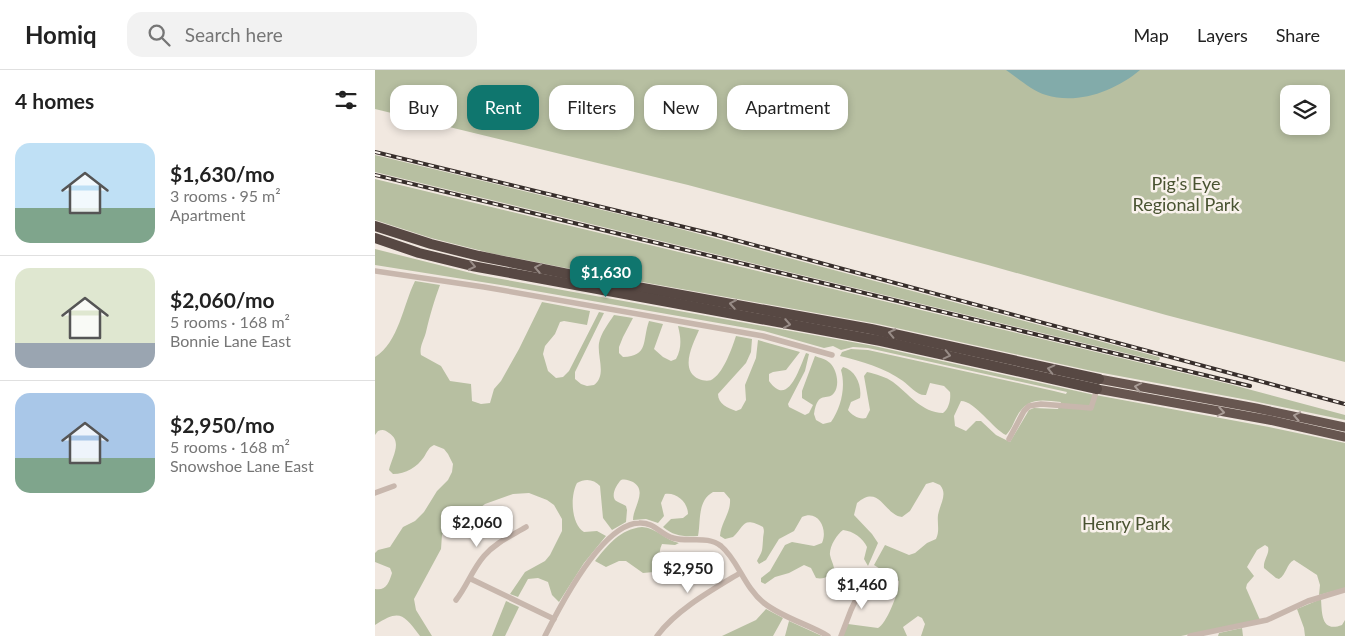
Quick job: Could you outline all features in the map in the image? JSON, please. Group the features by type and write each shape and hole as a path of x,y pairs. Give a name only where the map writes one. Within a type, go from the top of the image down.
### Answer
{"highway":[{"path":"375,226 473,255 593,279 880,330 1098,384 1256,408 1345,427"},
{"path":"375,238 449,261"},
{"path":"375,246 562,284 873,340 1098,384 1345,437"}],"street":[{"path":"375,271 475,286 763,336 832,355"},
{"path":"1009,439 1029,406 1035,404 1091,408 1098,384"},
{"path":"375,493 394,486"},
{"path":"545,636 553,619 586,566 609,539 626,526 636,523 648,524 659,528 672,538 708,540 717,544 729,556 752,592 767,606 828,636"},
{"path":"456,600 471,579 480,561 491,548 526,527"},
{"path":"657,636 665,626 704,595 740,573"},
{"path":"841,636 867,576"},
{"path":"471,579 553,619"},
{"path":"1190,636 1260,622 1279,616 1308,600 1345,590"}],"green space":[{"name":"Pig's Eye Regional Park","path":"375,70 1345,70 1345,362 688,185 457,129 457,85 390,85 390,113 375,109"},
{"path":"375,155 673,227 1159,357 1160,359 1158,361 375,172"},
{"path":"375,179 1229,384 1345,415 1345,420 1092,371 878,324 490,253 431,238 375,220"},
{"name":"Henry Park","path":"375,249 479,275 874,346 1090,394 1345,443 1345,588 1319,595 1320,585 1317,575 1294,560 1289,564 1282,577 1276,578 1264,568 1268,550 1268,547 1265,545 1257,550 1247,567 1254,576 1246,588 1260,620 1181,636 921,636 925,624 922,618 918,616 903,627 907,636 843,636 848,624 878,628 885,621 895,599 899,581 874,565 885,545 909,555 936,539 938,515 943,496 940,485 933,482 926,484 910,511 902,517 896,515 877,498 871,496 857,503 854,515 878,543 868,566 864,559 867,547 865,544 854,533 843,530 832,545 830,555 834,568 827,576 816,578 811,568 804,565 789,573 775,577 765,584 761,582 761,578 770,571 785,545 792,542 814,546 822,543 824,538 823,527 817,518 808,515 802,517 794,531 779,539 766,560 759,564 757,561 762,549 763,527 747,522 733,537 725,539 720,536 730,504 730,499 724,492 713,492 704,501 698,536 683,536 663,527 671,519 683,518 688,514 686,506 681,499 677,496 665,494 661,503 664,516 658,523 646,519 633,520 640,495 639,490 633,482 621,480 615,489 614,498 626,506 626,522 612,530 603,518 600,486 595,482 586,480 577,483 573,495 576,523 584,532 597,531 606,536 584,563 559,602 552,595 548,582 538,578 528,579 518,597 510,594 525,572 545,561 550,555 562,531 562,519 554,505 529,493 513,494 485,504 467,518 453,521 445,529 442,535 441,549 414,599 416,610 432,636 420,636 401,616 390,617 375,625 375,589 382,589 387,586 392,573 390,568 375,562 375,553 378,550 390,547 403,527 415,521 424,512 437,491 448,480 453,464 444,449 434,445 429,448 415,467 402,473 393,474 389,470 395,450 395,441 384,430 378,431 375,435 375,357 390,342 395,333 415,281 440,285 421,346 421,355 441,366 450,381 471,384 472,401 481,404 490,403 494,389 501,381 519,349 542,302 590,311 587,325 560,322 555,334 545,346 543,354 548,371 556,378 563,377 569,371 599,312 604,313 575,372 575,379 587,386 594,385 600,376 599,343 603,332 614,315 633,318 619,347 619,353 623,357 637,354 641,350 649,321 663,324 654,349 671,361 676,359 680,347 678,326 699,330 691,349 689,363 693,375 705,381 709,381 718,375 736,336 752,339 751,352 746,363 718,394 722,403 736,411 741,409 746,400 745,385 756,358 758,340 800,352 786,370 769,374 769,381 776,388 782,390 792,383 806,353 809,354 805,371 788,404 789,407 805,415 809,413 813,405 802,398 802,391 815,356 830,363 837,378 836,390 828,397 818,401 814,414 816,420 823,424 831,422 840,404 843,390 841,370 843,367 855,375 859,384 860,398 851,402 848,410 858,418 866,418 870,410 864,376 867,372 890,380 928,410 943,413 950,401 950,392 944,386 930,383 926,395 923,395 889,372 840,356 842,352 851,349 868,350 1066,394 1067,392 868,348 853,347 841,350 833,346 824,348 764,331 375,265","holes":["961,401 972,405 1006,435 1025,406 1035,401 1061,402 1058,409 1034,408 1029,410 1010,442 996,435 981,421 976,421 966,431 955,426 954,416"]},
{"path":"642,527 679,543 675,545 662,544 658,566 654,572 643,573 626,561 619,561 606,567 595,561 621,534 634,528"},
{"path":"1321,599 1326,624 1335,627 1342,625 1345,620 1345,636 1305,636 1297,609"},
{"path":"506,601 519,607 505,636 492,636"},
{"path":"766,609 783,618 773,636 722,636 756,620"},
{"path":"789,621 822,636 785,636"},
{"path":"1242,628 1243,636 1218,636 1219,633"}],"water":[{"path":"1006,70 1140,70 1108,90 1083,97 1058,98 1041,93"}],"railway":[{"path":"375,152 713,234 1345,404"},
{"path":"375,175 1250,386"}]}
